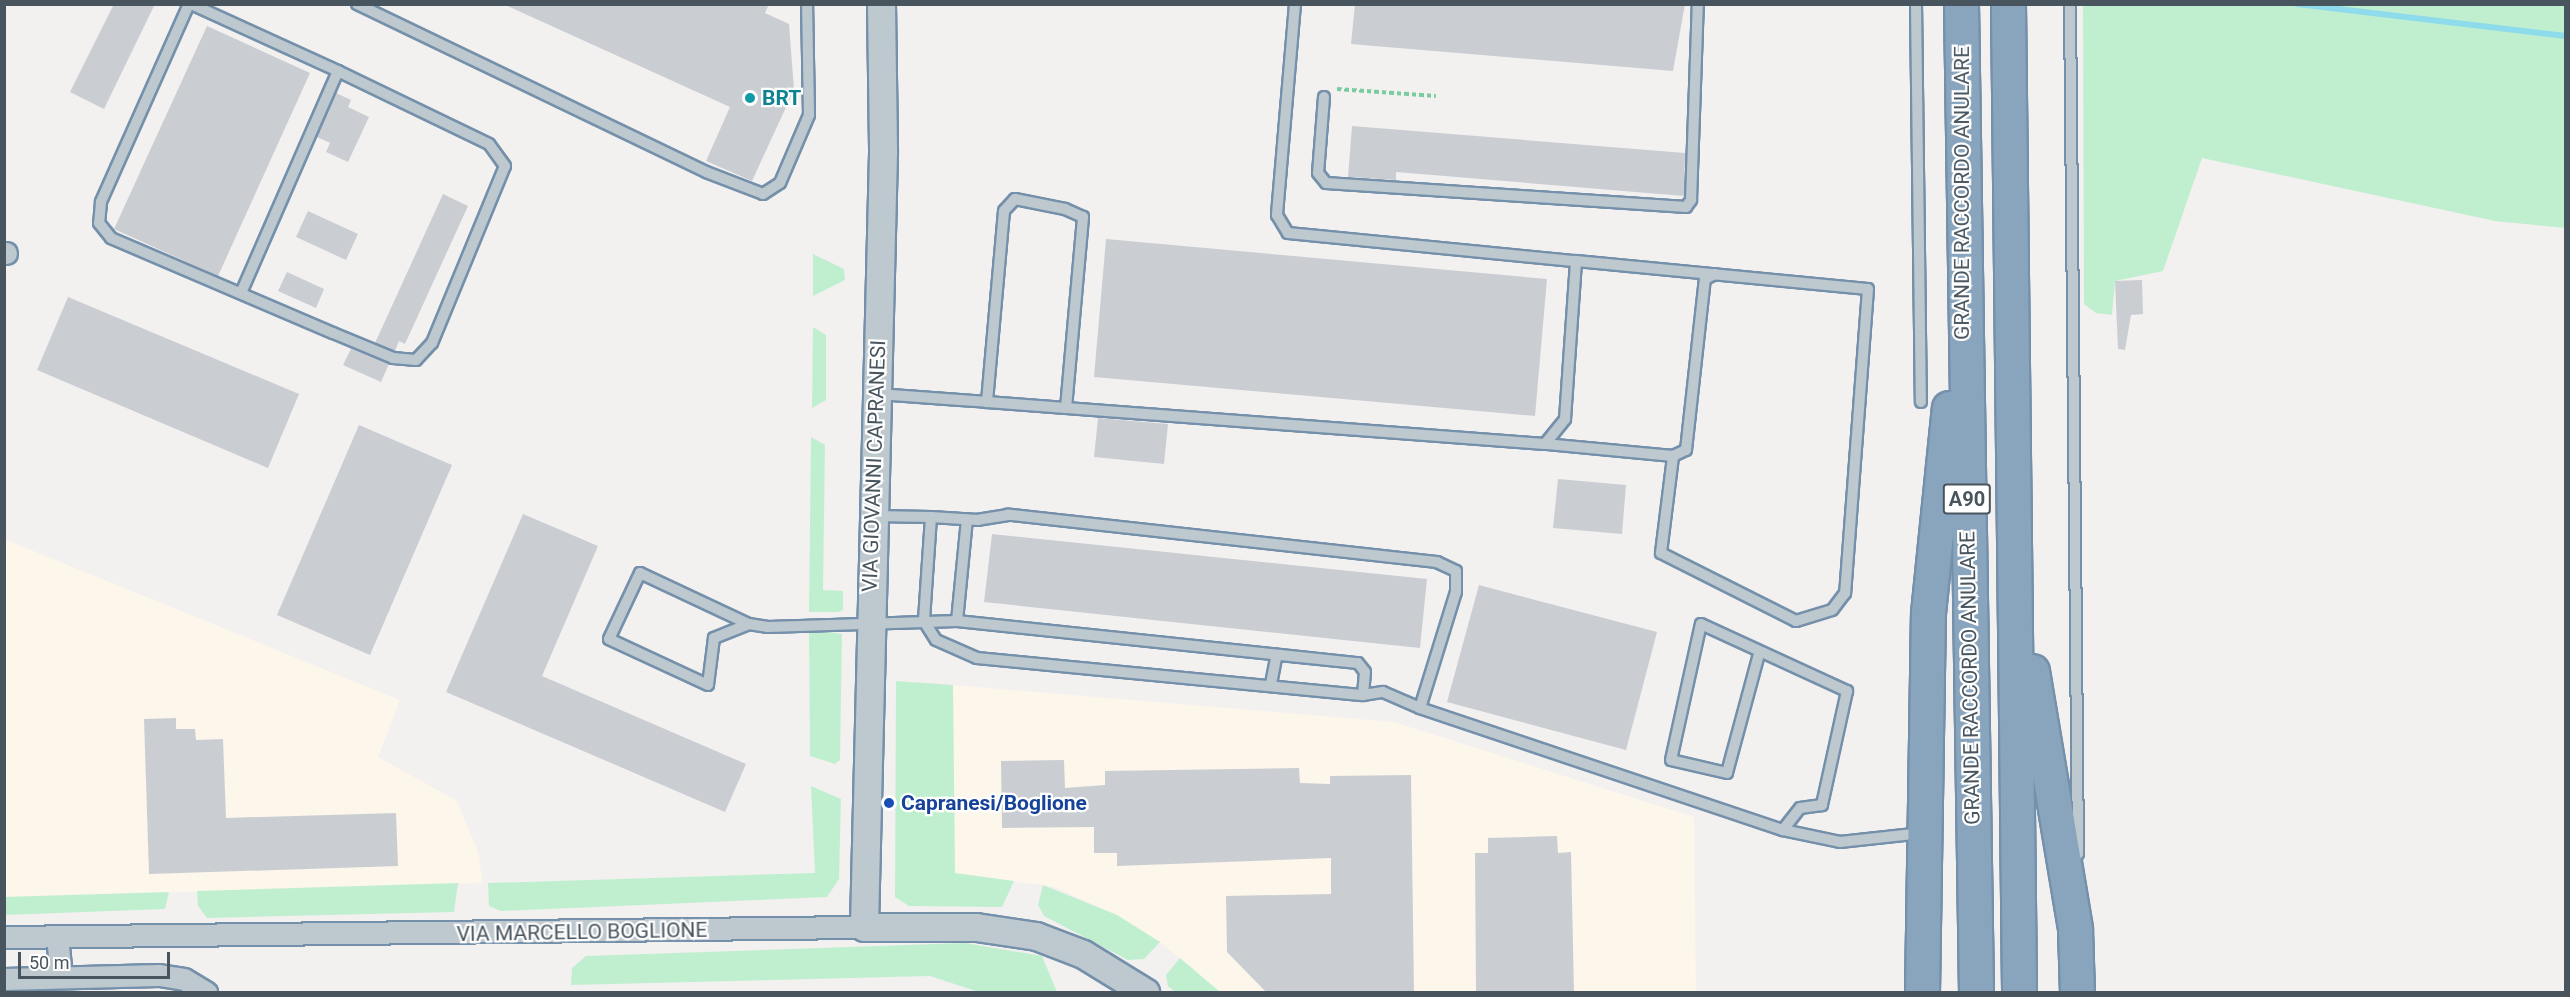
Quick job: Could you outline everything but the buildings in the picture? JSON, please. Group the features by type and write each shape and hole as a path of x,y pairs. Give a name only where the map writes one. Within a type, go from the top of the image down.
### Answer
{"highway":[{"name":"GRANDE RACCORDO ANULARE","path":"1961,4 1963,313 1976,993"},
{"name":"A90","path":"2008,4 2019,993"},
{"path":"1922,993 1930,567 1963,313"},
{"path":"2014,553 2075,929 2077,993"}],"street":[{"name":"VIA GIOVANNI CAPRANESI","path":"864,927 881,4"},
{"name":"VIA MARCELLO BOGLIONE","path":"4,937 968,927 1028,934 1083,954 1145,993"},
{"path":"57,936 61,976"},
{"path":"4,979 159,975 184,979 206,993"}],"lane":[{"path":"190,4 338,71 489,144 503,158 502,185 432,344 416,360 393,358 111,238 98,217 190,4"},
{"path":"357,4 706,172 763,194 780,183 809,115 807,4"},
{"path":"1295,4 1276,215 1288,233 1868,289 1845,593 1832,610 1796,621 1661,553 1673,456"},
{"path":"1324,97 1318,173 1326,183 1686,207 1691,200 1698,4"},
{"path":"1916,4 1920,402"},
{"path":"2070,4 2078,854"},
{"path":"241,293 338,71"},
{"path":"987,402 1004,211 1015,199 1083,217 1065,408"},
{"path":"1545,444 1565,419 1576,261"},
{"path":"875,394 1545,444 1673,456 1686,450 1705,279 1715,274"},
{"path":"871,516 968,519 1008,515 1437,562 1456,571 1456,592 1420,708"},
{"path":"931,517 924,621 936,640 977,658 1271,684 1363,695 1383,692 1420,708 1783,830 1840,842 1924,832"},
{"path":"957,621 968,519"},
{"path":"748,624 640,573 609,639 708,685 714,638 748,624 957,621 1276,658 1358,663 1365,672 1363,695"},
{"path":"1759,654 1727,773 1671,760 1701,624 1759,654 1847,691 1822,805 1800,808 1783,830"},
{"path":"1271,684 1276,658"}],"path":[{"path":"1334,89 1436,96"}],"shaded area":[{"path":"4,539 400,700 378,757 457,801 478,851 483,883 5,897"},
{"path":"953,685 1394,722 1694,817 1696,992 1220,992 1160,942 1117,915 1054,887 955,873"}],"green space":[{"path":"2083,5 2565,5 2565,228 2495,221 2202,158 2163,271 2115,281 2112,315 2096,313 2084,304"},
{"path":"813,254 844,269 845,280 813,296"},
{"path":"813,327 826,335 826,400 812,408"},
{"path":"811,437 825,445 823,590 843,591 843,610 838,612 809,612"},
{"path":"809,629 842,634 840,760 835,764 810,756"},
{"path":"896,681 953,685 955,873 1014,881 1002,907 909,906 895,897"},
{"path":"811,786 841,799 839,879 827,897 501,911 489,906 488,883 815,873"},
{"path":"458,883 454,912 207,918 198,906 197,891"},
{"path":"1043,885 1117,915 1160,942 1144,959 1128,960 1044,916 1038,905"},
{"path":"169,892 165,909 5,915 5,897"},
{"path":"965,943 1042,956 1057,992 979,992 930,976 571,985 572,968 586,956"},
{"path":"1180,958 1220,992 1175,992 1168,986 1166,975"}],"waterway":[{"path":"2297,4 2566,36"}],"place":[{"name":"BRT","path":"750,98"},
{"name":"Capranesi/Boglione","path":"889,803"}]}
